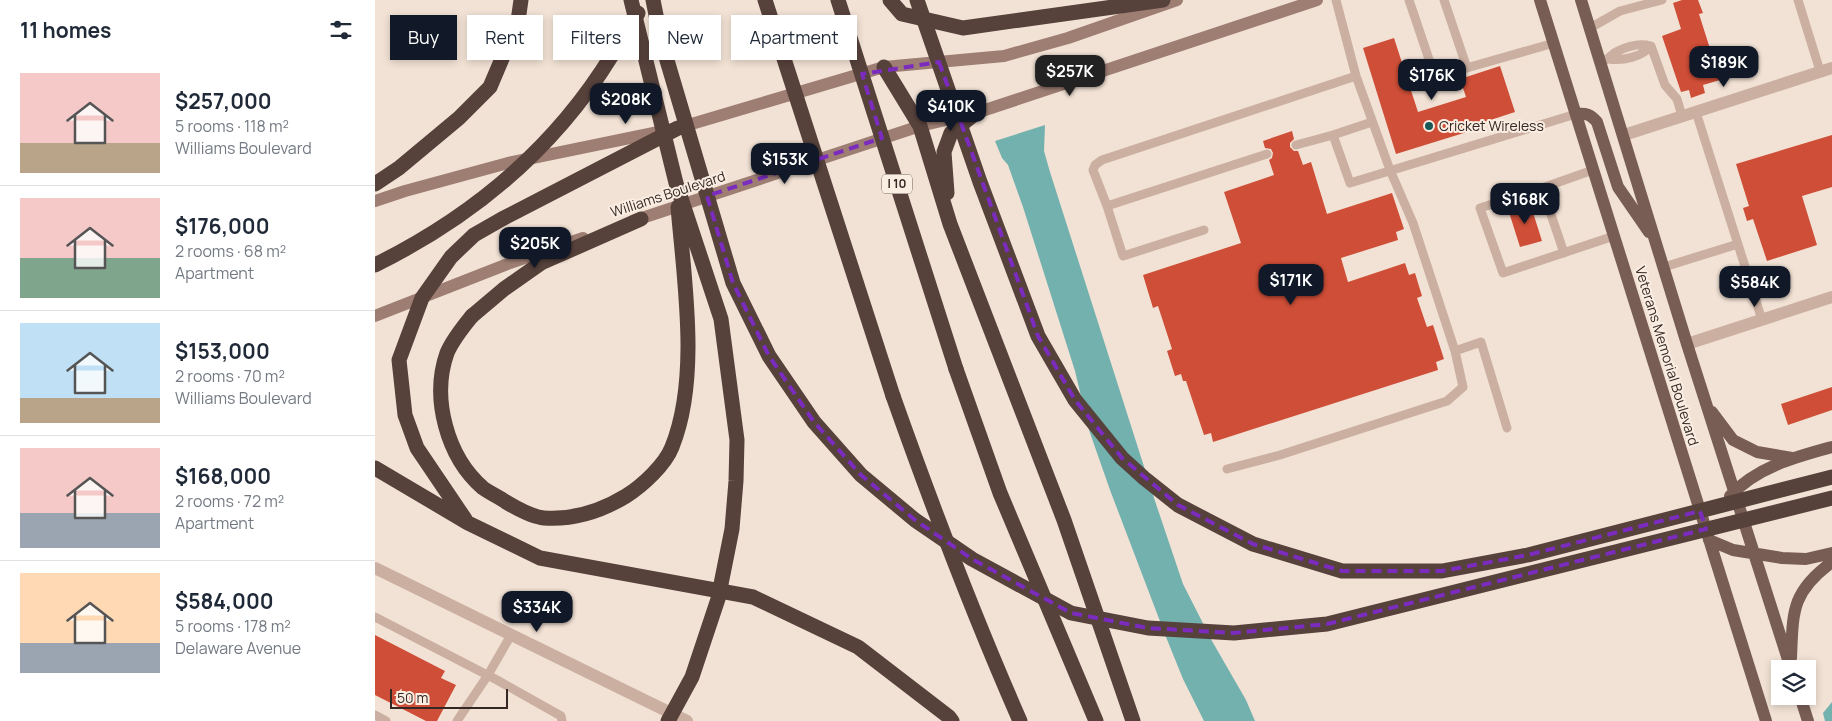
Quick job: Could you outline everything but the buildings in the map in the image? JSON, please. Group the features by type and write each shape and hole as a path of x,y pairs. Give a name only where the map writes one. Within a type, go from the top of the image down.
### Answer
{"highway":[{"path":"375,184 399,168 459,118 490,87 518,21 521,0"},
{"path":"631,0 676,183 721,320 737,440 736,481 731,529 717,599 691,677 668,721"},
{"path":"375,265 446,225 494,191 554,134 596,81 636,18 643,0"},
{"path":"653,0 661,40 733,283 774,363 820,428 861,475 902,509 972,559 1071,613 1148,628 1234,633 1327,624 1832,498"},
{"path":"765,0 893,396 937,519 987,646 1020,721"},
{"name":"I 10","path":"839,0 956,369 999,493 1096,721"},
{"path":"890,0 902,14 963,28 1163,0"},
{"path":"917,0 980,182 1038,336 1075,400 1123,458 1144,478 1178,505 1253,544 1342,571 1442,571 1528,555 1832,477"},
{"path":"884,67 920,126 950,224 1064,520 1133,721"},
{"path":"950,224 944,152 951,133 975,113"},
{"path":"468,523 417,448 405,414 399,360 422,298 451,257 475,236 511,215 678,128"},
{"path":"641,219 541,264 504,289 472,316 458,334 448,352 441,377 443,412 448,435 466,469 484,488 514,507 541,518 581,517 611,506 634,491 656,471 672,448 683,410 688,364 686,308 676,183"},
{"path":"375,468 468,523 540,558 753,597 858,647 952,721"}],"main road":[{"path":"375,201 508,163 678,128 884,67 1004,56 1069,38 1177,0"},
{"name":"Williams Boulevard","path":"375,316 510,263 641,219 920,126 975,113 1317,0"},
{"name":"Veterans Memorial Boulevard","path":"1540,0 1766,721"},
{"name":"Veterans Memorial Boulevard","path":"1581,0 1590,28 1605,61 1624,135 1687,344 1788,660"},
{"path":"1576,114 1586,113 1597,122 1618,187 1656,242"},
{"path":"1705,402 1733,440 1757,452 1792,458"},
{"path":"1704,523 1734,491 1756,473 1792,458 1832,447"},
{"path":"1709,540 1733,550 1755,554 1806,559 1832,553"},
{"path":"1791,660 1793,613 1804,588 1818,572 1832,562"},
{"path":"1803,705 1808,721"}],"street":[{"path":"1624,135 1826,69"},
{"path":"1687,344 1832,297"},
{"path":"375,568 687,721"}],"lane":[{"path":"1227,469 1290,452 1447,401 1463,387 1455,351 1413,223 1390,170 1356,76 1336,0"},
{"path":"1409,0 1435,78 1553,44"},
{"path":"1444,0 1467,68"},
{"path":"1590,28 1621,11 1663,0"},
{"path":"1798,0 1826,69"},
{"path":"1605,61 1619,61 1645,53 1651,46 1665,85 1677,99 1682,116"},
{"path":"1204,230 1123,256 1093,170 1095,165 1102,160 1356,76"},
{"path":"1696,112 1762,320"},
{"path":"1333,135 1350,183 1576,114"},
{"path":"1296,145 1372,122"},
{"path":"1107,206 1267,154"},
{"path":"1518,196 1593,170"},
{"path":"1542,188 1564,253"},
{"path":"1507,199 1480,208 1503,273 1614,236"},
{"path":"1664,267 1737,244"},
{"path":"1455,351 1481,342 1507,428"},
{"path":"375,617 488,675 561,716 562,721"},
{"path":"457,721 488,675 511,635"},
{"path":"375,714 387,721"}],"highlighted area":[{"path":"939,62 1038,336 1075,400 1122,458 1178,505 1253,544 1342,571 1442,571 1528,555 1700,511 1706,529 1327,624 1234,633 1148,628 1071,613 972,559 915,520 861,475 814,422 769,356 733,283 707,196 882,138 862,74"}],"water":[{"path":"1045,125 1044,151 1050,172 1183,584 1212,641 1246,700 1255,721 1204,721 1183,679 1110,490 1089,430 1075,371 1023,207 1008,165 1002,158 995,141"},
{"path":"1832,702 1832,721 1825,721 1823,713"}],"place":[{"name":"Cricket Wireless","path":"1429,126"}]}
